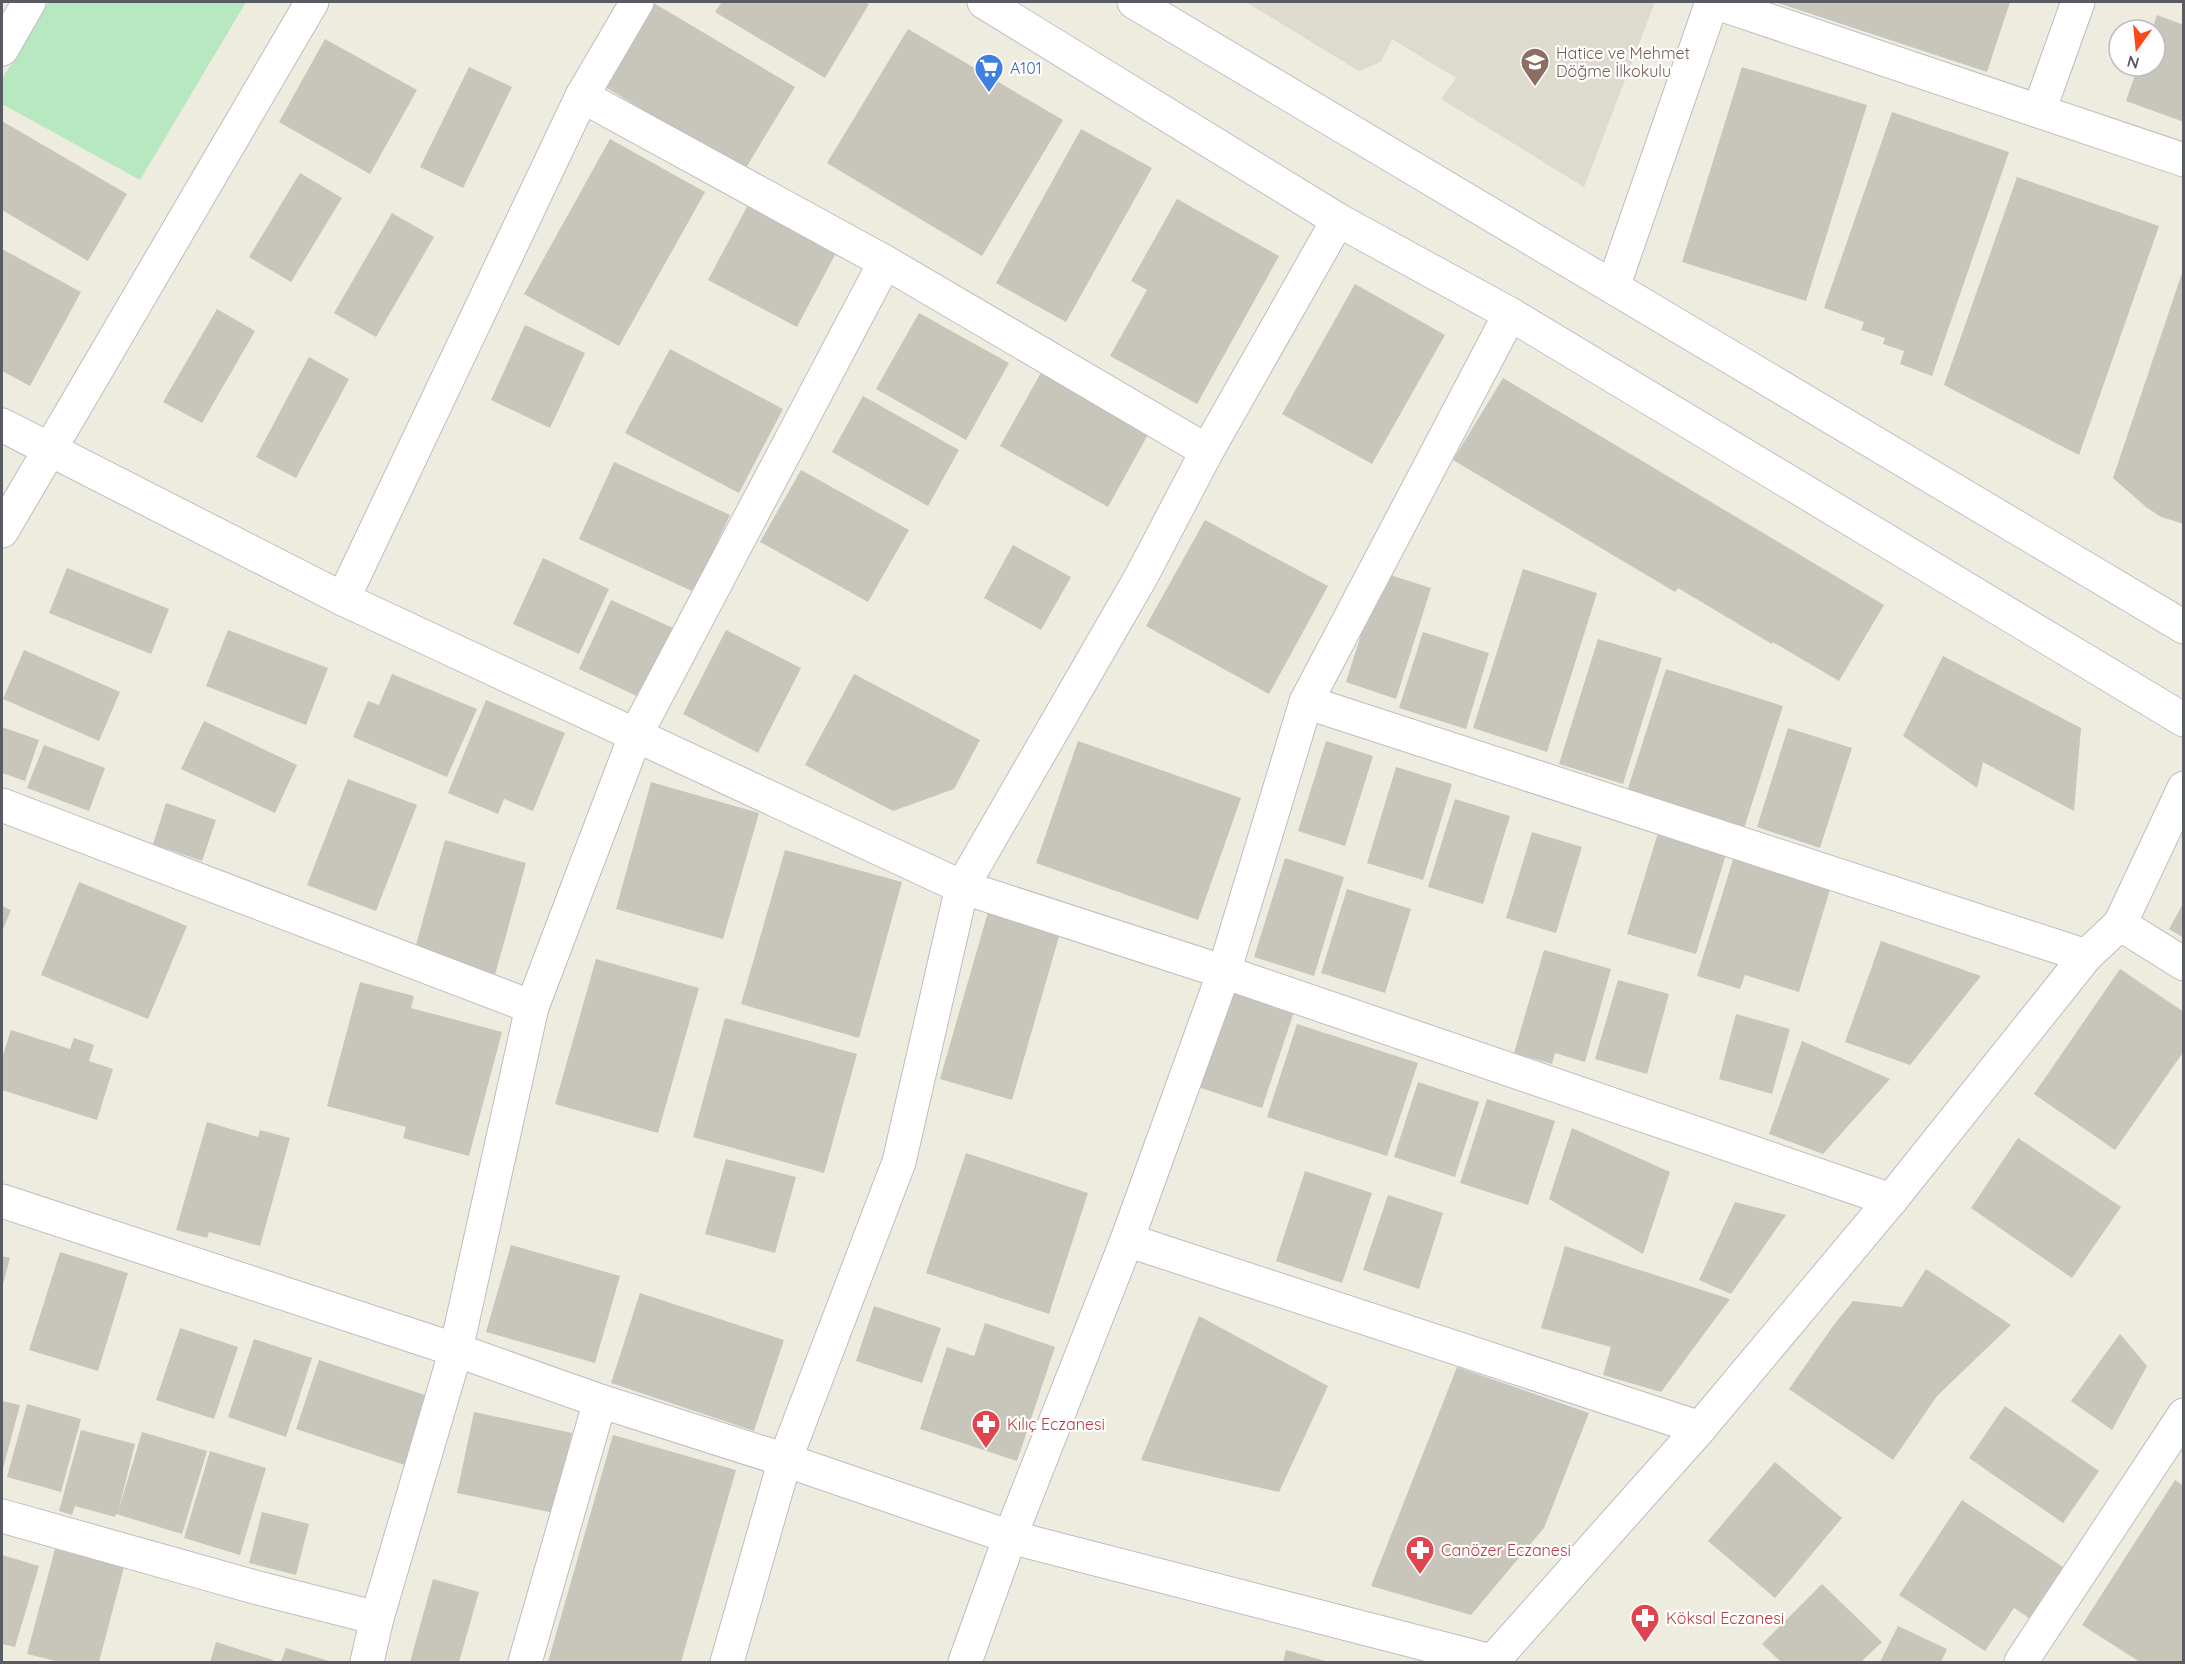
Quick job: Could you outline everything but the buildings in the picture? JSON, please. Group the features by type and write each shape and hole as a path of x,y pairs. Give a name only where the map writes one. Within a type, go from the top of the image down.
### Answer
{"street":[{"path":"2,49 29,2"},
{"path":"2,531 312,2"},
{"path":"343,599 582,96 637,2"},
{"path":"984,2 1338,220 1510,314 2184,720"},
{"path":"1134,2 2184,627"},
{"path":"1612,288 1713,2 2184,160"},
{"path":"2039,111 2078,2"},
{"path":"582,96 885,262 1208,451"},
{"path":"727,1662 785,1460 899,1162 962,887 1142,577 1208,451 1338,220"},
{"path":"367,1662 456,1350 532,1007 636,734 885,262"},
{"path":"965,1662 1010,1537 1127,1240 1224,972 1306,702 1510,314"},
{"path":"2,425 343,599 962,887 1224,972 1891,1200"},
{"path":"1306,702 2086,956"},
{"path":"2,1201 456,1350 600,1401 785,1460 1010,1537 1493,1662 1700,1428 1891,1200 2086,956 2120,924 2184,788"},
{"path":"2,805 532,1007"},
{"path":"2120,924 2184,964"},
{"path":"1127,1240 1700,1428"},
{"path":"525,1662 600,1401"},
{"path":"2021,1662 2184,1415"},
{"path":"2,1516 236,1582 378,1618"}],"shaded area":[{"name":"Hatice ve Mehmet Döğme İlkokulu","path":"1246,2 1655,2 1584,187 1441,99 1456,78 1392,39 1381,62 1359,71"}],"green space":[{"path":"49,2 246,2 140,180 2,104 2,79"}],"place":[{"name":"Hatice ve Mehmet Döğme İlkokulu","path":"1535,88"},
{"name":"A101","path":"989,94"},
{"name":"Kılıç Eczanesi","path":"986,1450"},
{"name":"Canözer Eczanesi","path":"1420,1576"},
{"name":"Köksal Eczanesi","path":"1645,1644"}]}
